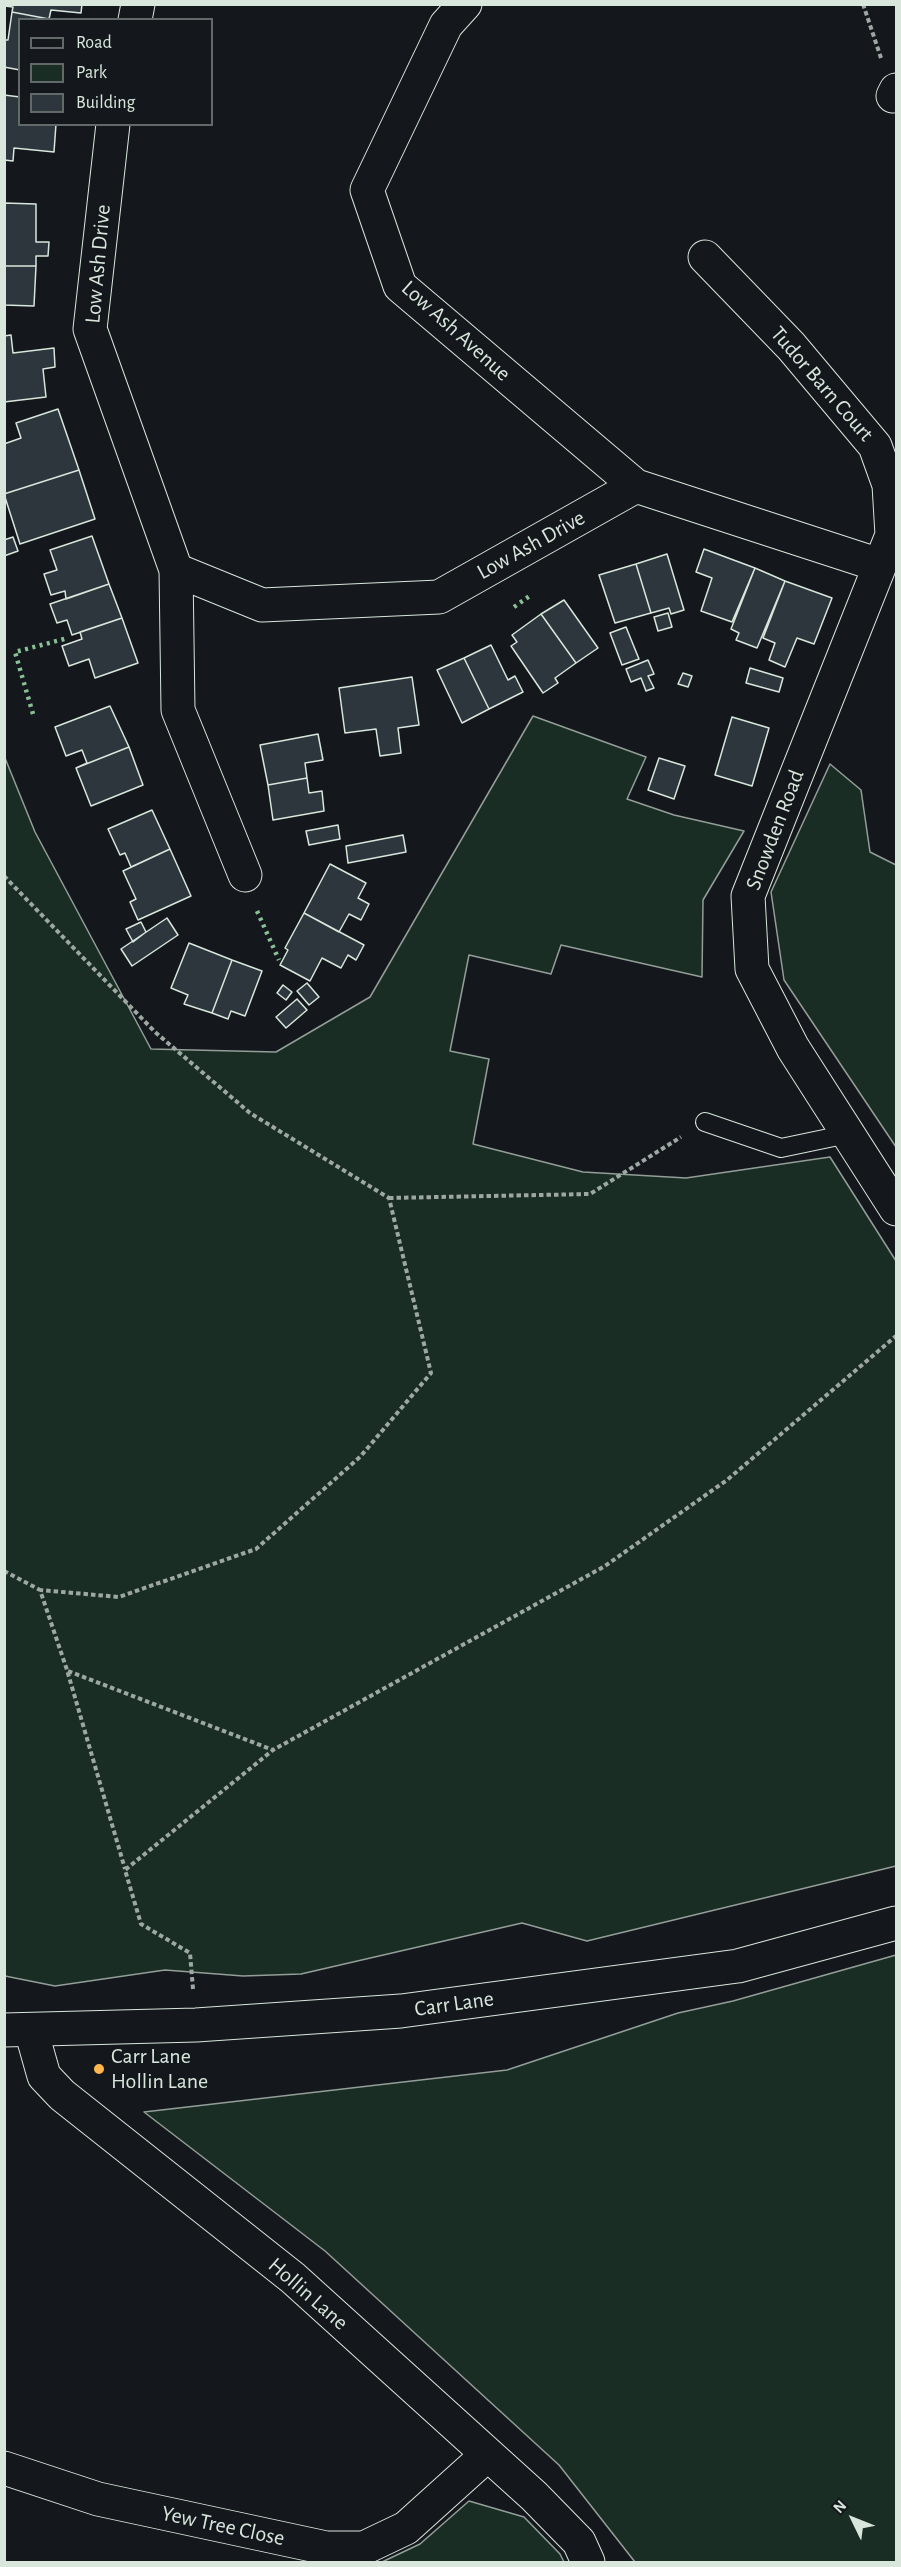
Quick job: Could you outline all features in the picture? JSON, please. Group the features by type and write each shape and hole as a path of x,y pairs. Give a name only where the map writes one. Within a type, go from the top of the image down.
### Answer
{"street":[{"name":"Low Ash Avenue","path":"465,4 446,25 367,190 400,286 636,486"},
{"name":"Low Ash Drive","path":"113,126 90,329 176,570 178,710 245,875"},
{"name":"Tudor Barn Court","path":"705,257 791,346 875,446 889,485 894,536"},
{"path":"636,486 879,565"},
{"name":"Low Ash Drive","path":"176,570 262,605 439,597 636,486"},
{"name":"Snowden Road","path":"894,536 879,565 748,896 752,969 793,1048 897,1209"},
{"name":"Carr Lane","path":"18,2030 196,2025 401,2011 738,1966 897,1923"},
{"name":"Hollin Lane","path":"18,2030 44,2076 62,2096 293,2278 534,2496 579,2542 588,2562"},
{"name":"Yew Tree Close","path":"4,2468 98,2499 326,2548 364,2548 406,2528 487,2455"}],"lane":[{"path":"705,1122 781,1148 848,1134"}],"path":[{"path":"4,876 155,1032 250,1113 389,1198 590,1194 705,1122"},
{"path":"4,1571 40,1590 120,1597 256,1549 360,1457 431,1373 389,1198"},
{"path":"125,1870 273,1750 605,1566 727,1480 897,1336"},
{"path":"40,1590 68,1670 141,1924 190,1953"},
{"path":"68,1670 273,1750"}],"green space":[{"path":"533,716 646,757 627,799 674,815 744,831 703,900 702,977 561,945 551,974 469,955 450,1051 489,1059 473,1144 583,1172 686,1178 830,1157 896,1261 896,1866 587,1941 522,1923 301,1974 243,1976 165,1970 55,1986 5,1976 5,758 35,832 151,1049 276,1052 370,997"},
{"path":"830,764 861,790 870,852 896,865 896,1147 784,980 771,892"},
{"path":"896,1955 896,2562 635,2562 559,2465 325,2251 144,2112 507,2070 678,2013 733,2001"},
{"path":"469,2501 524,2517 560,2554 564,2562 382,2562 420,2544"}],"building":[{"path":"4,4 82,4 81,13 51,10 49,18 12,12 13,7 4,6"},
{"path":"12,12 44,18 18,18 18,70 4,67 4,40 8,40"},
{"path":"4,95 18,97 18,126 56,126 54,152 14,148 13,161 4,160"},
{"path":"4,203 36,204 36,242 49,242 48,256 36,256 36,266 4,266"},
{"path":"4,266 36,266 34,306 4,305"},
{"path":"11,335 13,353 54,348 55,367 43,369 46,397 4,402 4,336"},
{"path":"58,409 79,470 4,494 4,444 21,438 16,423"},
{"path":"79,470 95,519 20,544 4,494"},
{"path":"92,536 109,584 66,599 65,591 51,595 44,574 57,570 50,550"},
{"path":"13,537 18,551 4,556 4,540"},
{"path":"704,549 755,568 732,622 701,611 712,578 696,572"},
{"path":"667,554 684,610 671,614 669,608 651,613 636,564"},
{"path":"636,564 651,613 615,623 599,575"},
{"path":"755,568 785,581 757,648 736,640 739,633 731,629"},
{"path":"785,581 832,598 814,644 797,638 785,667 769,660 775,643 763,638"},
{"path":"109,584 122,618 72,635 67,620 57,623 50,604"},
{"path":"564,600 598,648 576,663 541,614"},
{"path":"668,613 672,627 658,631 654,617"},
{"path":"541,614 576,663 555,678 558,683 543,693 511,646 517,642 512,635"},
{"path":"122,618 138,663 95,678 89,659 69,666 62,646 82,639 80,632"},
{"path":"626,627 639,659 622,665 610,633"},
{"path":"491,645 508,680 515,676 523,692 489,709 464,658"},
{"path":"464,658 489,709 462,723 437,670"},
{"path":"648,660 654,674 648,676 654,688 646,691 641,678 631,682 626,669"},
{"path":"750,668 783,678 779,692 746,683"},
{"path":"683,673 692,676 688,687 678,684"},
{"path":"412,677 419,725 398,728 401,753 380,756 376,729 345,733 339,688"},
{"path":"110,706 129,747 76,768 87,763 82,750 66,756 55,727"},
{"path":"732,717 769,728 752,786 715,775"},
{"path":"318,734 323,760 305,763 307,778 268,785 260,745"},
{"path":"129,747 143,785 91,806 76,768"},
{"path":"659,758 685,766 674,799 648,790"},
{"path":"307,778 309,793 322,791 324,811 273,820 268,785"},
{"path":"152,810 170,849 131,867 125,853 120,855 108,829"},
{"path":"338,825 340,839 309,845 306,831"},
{"path":"403,835 406,852 348,863 346,846"},
{"path":"170,849 191,896 138,920 130,902 136,899 123,871"},
{"path":"330,864 366,883 358,898 369,904 361,920 349,914 339,932 304,913"},
{"path":"304,913 364,945 356,960 348,955 341,968 322,958 310,981 280,965 288,950 285,948"},
{"path":"167,918 178,935 132,966 121,949"},
{"path":"141,922 146,932 133,942 126,929"},
{"path":"189,943 232,960 212,1013 184,1004 188,995 171,988"},
{"path":"232,960 262,971 245,1016 231,1011 228,1019 212,1013"},
{"path":"307,983 319,997 309,1005 297,991"},
{"path":"283,985 292,992 286,1000 277,993"},
{"path":"297,999 307,1010 286,1028 276,1017"}],"hedge":[{"path":"514,607 531,595"},
{"path":"33,714 15,652 68,638"},
{"path":"257,911 279,960"}],"place":[{"name":"Carr Lane Hollin Lane","path":"99,2069"}]}
